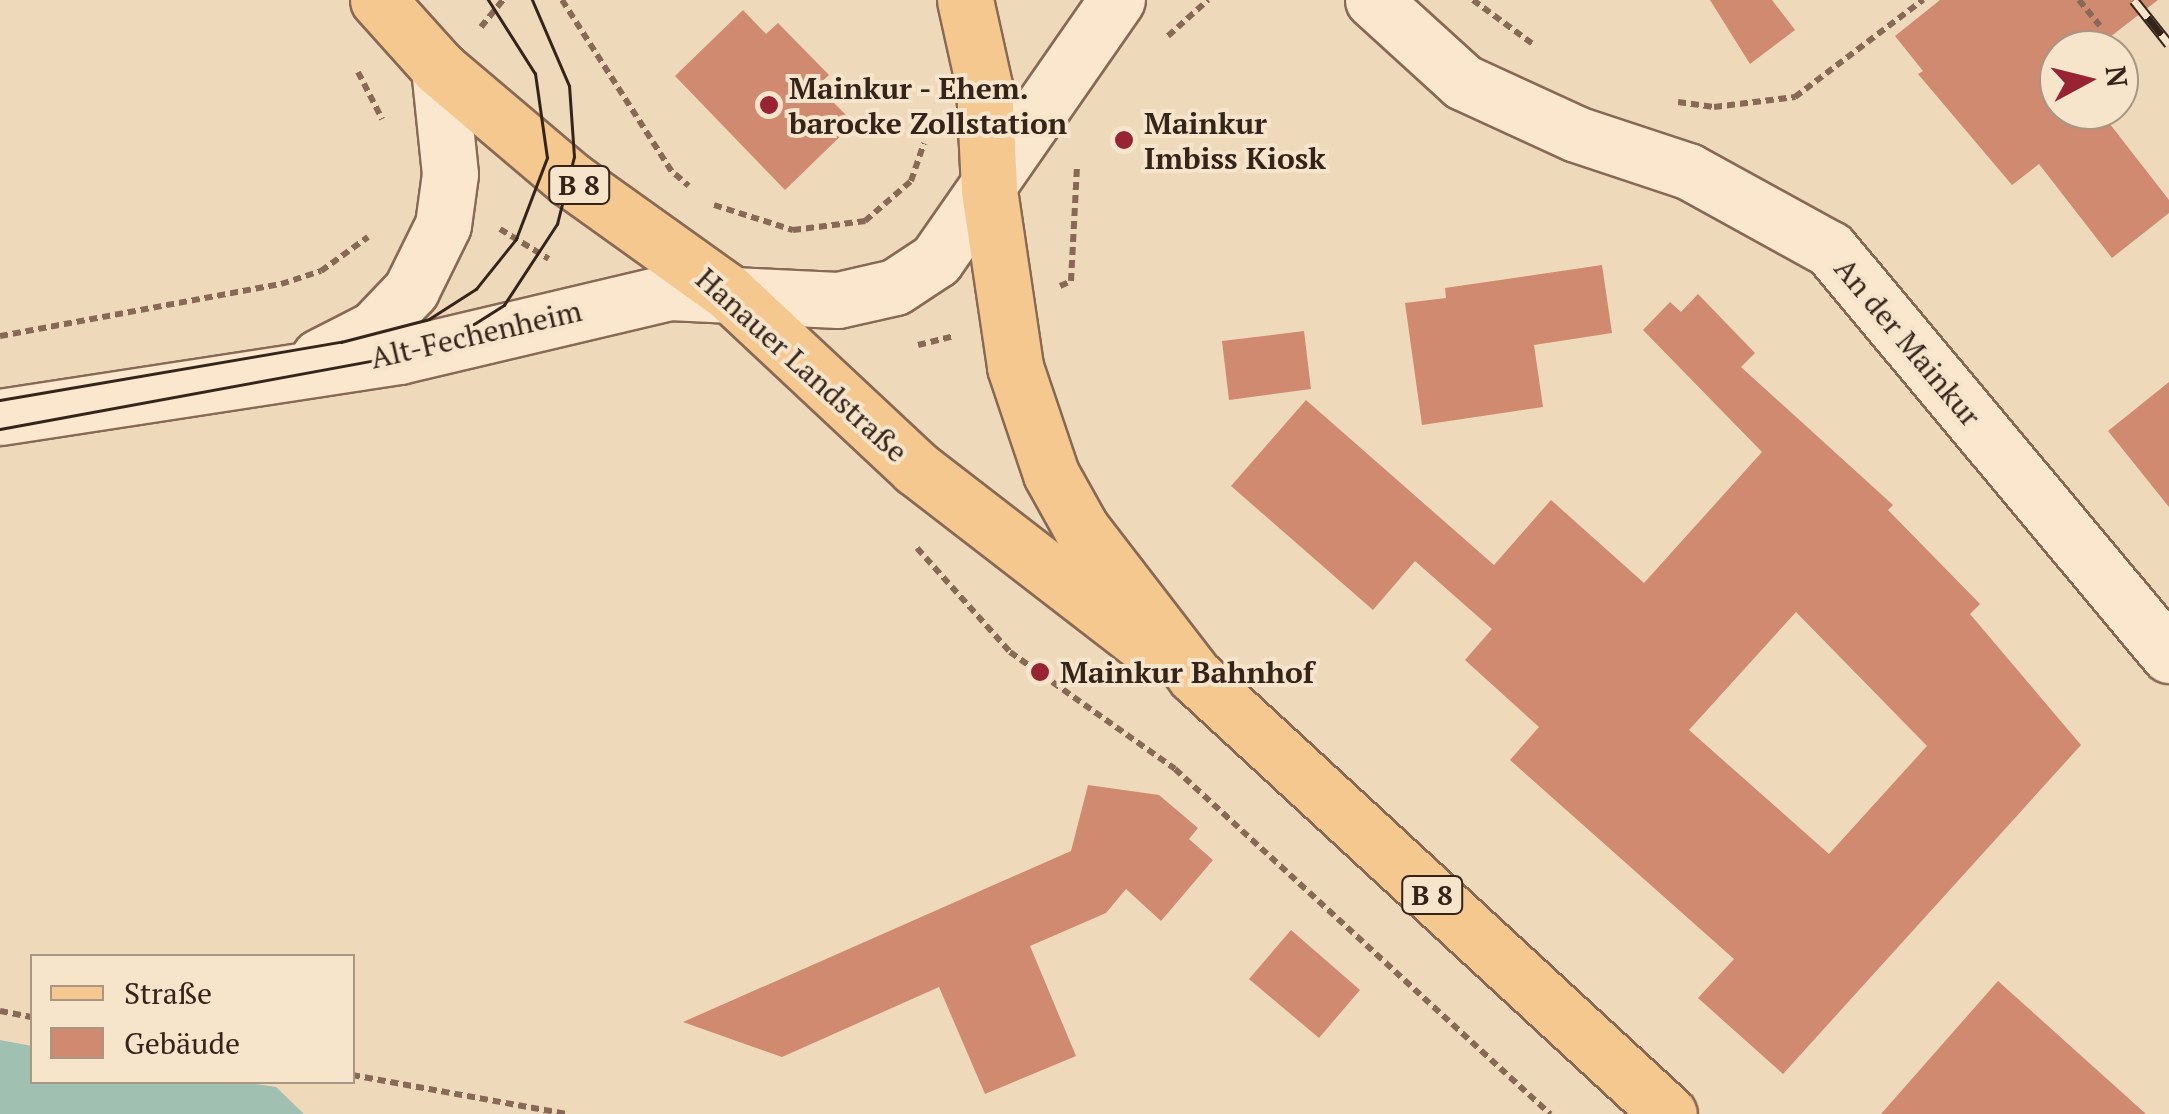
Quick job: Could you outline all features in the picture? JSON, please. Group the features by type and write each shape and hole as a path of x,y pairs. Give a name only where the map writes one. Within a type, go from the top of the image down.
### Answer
{"main road":[{"name":"Hanauer Landstraße","path":"378,0 439,68 570,179 728,292 916,468 1099,613 1195,676 1669,1114"},
{"name":"Hanauer Landstraße","path":"965,0 984,86 989,190 1015,366 1052,474 1081,528 1195,676"}],"street":[{"path":"728,292 838,300 895,287 936,260 989,190 1047,94 1117,0"},
{"name":"An der Mainkur","path":"1373,0 1462,82 1576,134 1688,170 1830,249 2169,655"},
{"name":"Alt-Fechenheim","path":"224,380 326,355 374,329 411,290 443,225 448,198 439,68"},
{"name":"Alt-Fechenheim","path":"0,417 399,356 613,301 728,292"}],"path":[{"path":"480,28 503,0"},
{"path":"1473,0 1540,49"},
{"path":"1667,100 1714,107 1795,98 1923,0"},
{"path":"2079,0 2100,26"},
{"path":"353,61 384,128"},
{"path":"708,202 793,230 864,221 911,181 927,126"},
{"path":"675,174 698,193"},
{"path":"448,198 613,301"},
{"path":"0,336 281,284 332,265 374,231"},
{"path":"914,544 1010,652 1175,769 1550,1114"},
{"path":"0,1012 30,1017"},
{"path":"355,1076 566,1114"}],"shaded area":[{"path":"0,1040 30,1046 30,1084 256,1084 276,1087 304,1114 0,1114"}],"building":[{"path":"1710,0 1772,0 1795,30 1750,64"},
{"path":"1940,0 2158,0 2119,30 2039,30 2039,130 2115,130 2169,200 2169,213 2112,258 2039,164 2012,185 1918,74 1923,71 1895,36"},
{"name":"Mainkur - Ehem. barocke Zollstation","path":"743,10 766,34 778,23 829,75 817,86 854,123 785,190 675,76"},
{"path":"1602,265 1612,333 1534,345 1543,407 1422,425 1405,303 1446,298 1445,288"},
{"path":"1698,294 1755,353 1741,367 1893,505 1888,510 1980,604 1970,614 2081,745 1783,1074 1698,998 1734,959 1510,760 1539,727 1465,660 1492,629 1415,561 1373,610 1231,486 1306,400 1494,565 1551,500 1644,583 1762,452 1643,330 1670,302 1681,312","holes":["1796,612 1927,746 1829,854 1689,730"]},
{"path":"1304,331 1311,389 1229,400 1222,341"},
{"path":"2169,382 2169,507 2108,431"},
{"path":"1088,785 1159,795 1198,828 1189,839 1213,860 1161,921 1126,889 1106,913 1030,946 1076,1056 985,1094 939,987 782,1057 683,1022 1071,851"},
{"path":"1291,930 1360,990 1319,1038 1249,979"},
{"path":"1998,981 2146,1114 1881,1114"}],"tram line":[{"path":"0,400 341,342 429,319 476,289 516,239 547,158 535,74 488,0"},
{"path":"0,429 399,356 455,336 504,305 557,224 574,157 569,86 532,0"}],"railway":[{"path":"2134,0 2169,44"}],"place":[{"name":"Mainkur - Ehem. barocke Zollstation","path":"769,105"},
{"name":"Mainkur Imbiss Kiosk","path":"1124,140"},
{"name":"Mainkur Bahnhof","path":"1040,672"}]}
